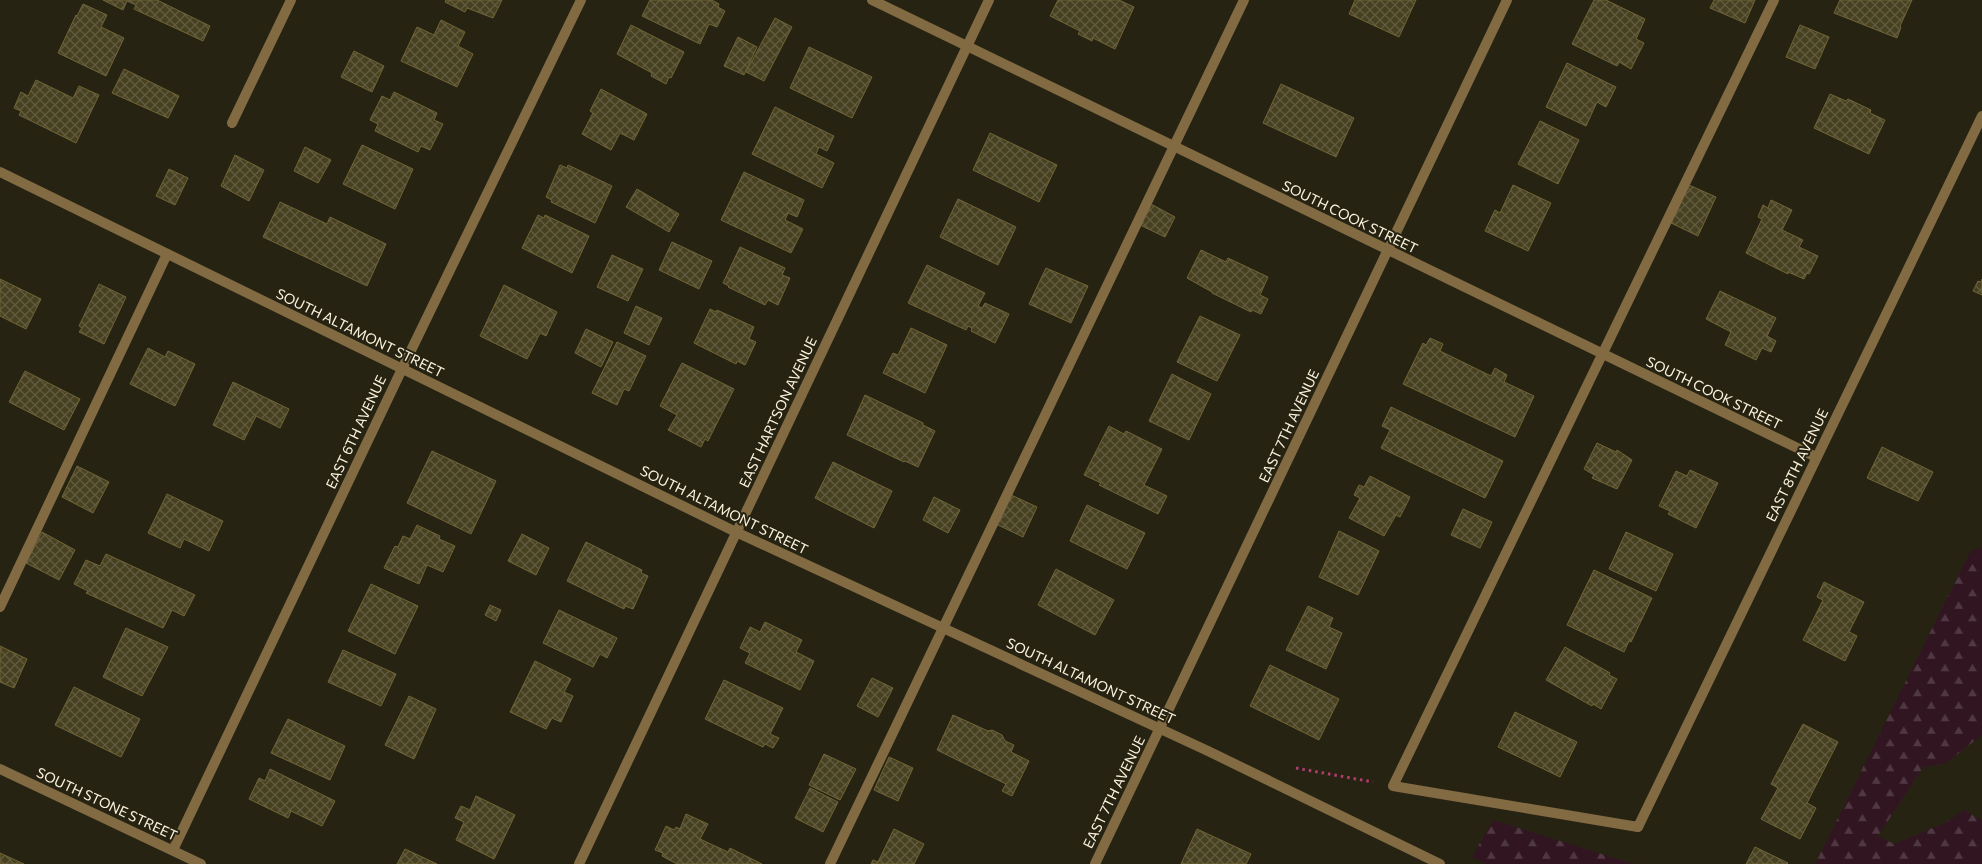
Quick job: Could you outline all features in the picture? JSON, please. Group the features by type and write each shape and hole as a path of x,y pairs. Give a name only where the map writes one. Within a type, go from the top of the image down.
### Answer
{"street":[{"path":"232,123 291,0"},
{"name":"EAST 6TH AVENUE","path":"173,850 402,369 581,0"},
{"name":"SOUTH COOK STREET","path":"872,0 1816,457"},
{"name":"EAST HARTSON AVENUE","path":"579,864 990,0"},
{"path":"830,864 1244,0"},
{"name":"EAST 7TH AVENUE","path":"1094,864 1507,0"},
{"path":"1394,786 1774,0"},
{"name":"EAST 8TH AVENUE","path":"1394,786 1638,827 1982,116"},
{"name":"SOUTH ALTAMONT STREET","path":"0,172 736,532 1160,729 1440,864"},
{"path":"0,607 167,254"},
{"name":"SOUTH STONE STREET","path":"0,769 201,864"}],"path":[{"path":"1296,768 1394,786"}],"green space":[{"path":"1982,548 1982,735 1946,763 1923,767 1878,836 1894,844 1947,822 1964,810 1982,820 1982,864 1815,864 1971,550"},
{"path":"1493,820 1634,864 1486,864 1472,857"}],"building":[{"path":"103,0 157,0 210,26 203,41 134,9 136,5 127,1 123,10"},
{"path":"446,0 502,0 493,18 467,8 465,12 445,2"},
{"path":"650,0 712,0 725,11 717,27 709,24 700,44 642,16"},
{"path":"1058,0 1119,0 1134,7 1115,49 1093,38 1092,41 1078,34 1080,31 1050,16"},
{"path":"1355,0 1416,0 1399,37 1349,14"},
{"path":"1594,0 1606,0 1645,19 1636,39 1644,43 1631,69 1619,62 1617,66 1572,44"},
{"path":"1714,0 1755,0 1745,23 1710,8"},
{"path":"1840,0 1912,0 1900,26 1897,38 1834,13"},
{"path":"83,4 107,15 101,27 124,38 106,76 58,53"},
{"path":"775,18 792,27 764,81 746,72"},
{"path":"441,20 465,32 458,46 473,54 457,87 401,61 417,27 434,35"},
{"path":"631,25 684,52 666,84 651,76 652,73 617,54"},
{"path":"1800,25 1829,37 1815,69 1786,57"},
{"path":"738,37 757,47 744,75 724,66"},
{"path":"809,47 872,77 852,118 790,88"},
{"path":"354,51 384,66 372,92 341,77"},
{"path":"1567,63 1616,87 1606,107 1597,102 1586,126 1546,107"},
{"path":"124,69 179,96 168,118 112,93"},
{"path":"36,80 73,98 79,86 99,95 76,143 19,115 21,111 14,108 21,92 28,96"},
{"path":"1281,84 1354,118 1336,157 1263,123"},
{"path":"601,89 647,114 634,140 620,133 611,150 582,134 593,113 590,111"},
{"path":"394,92 437,113 434,120 443,124 430,150 421,146 418,152 375,131 378,124 370,120 382,96 390,100"},
{"path":"1830,94 1846,101 1848,99 1871,110 1870,113 1885,120 1869,154 1814,128"},
{"path":"775,107 834,136 827,151 819,147 816,154 834,163 822,188 752,154"},
{"path":"1540,121 1579,140 1558,184 1518,164"},
{"path":"990,133 1057,165 1039,202 973,170"},
{"path":"362,145 413,169 395,209 343,184"},
{"path":"305,147 331,160 318,183 294,171"},
{"path":"235,155 264,170 249,201 221,186"},
{"path":"560,165 567,168 568,165 612,186 595,223 551,202 552,200 546,197"},
{"path":"169,169 188,178 175,205 156,196"},
{"path":"744,172 804,200 797,217 788,213 785,220 803,229 791,253 721,220"},
{"path":"1513,185 1551,203 1528,251 1485,231 1495,210 1500,213"},
{"path":"1689,185 1716,197 1698,236 1671,223"},
{"path":"637,189 679,214 669,232 626,207"},
{"path":"958,199 1016,227 998,265 940,237"},
{"path":"1771,200 1792,210 1782,230 1803,240 1799,247 1818,256 1809,274 1807,273 1804,279 1788,272 1788,274 1746,253 1762,219 1758,217 1763,205 1768,208"},
{"path":"280,202 327,224 330,217 386,244 367,286 263,237"},
{"path":"1151,204 1175,217 1165,237 1140,225"},
{"path":"538,215 544,218 545,215 589,236 572,273 522,248"},
{"path":"672,242 712,261 699,289 659,270"},
{"path":"740,247 785,268 782,275 790,278 778,305 768,300 765,305 723,283"},
{"path":"1201,250 1226,262 1228,258 1268,277 1260,295 1268,299 1261,314 1252,310 1251,312 1212,293 1187,278"},
{"path":"612,255 643,269 628,301 597,287"},
{"path":"927,265 985,293 978,306 982,308 985,303 1009,314 995,343 971,331 972,328 968,326 966,330 908,303"},
{"path":"1046,268 1088,286 1071,323 1029,304"},
{"path":"0,279 41,299 26,329 0,316"},
{"path":"1982,279 1982,295 1973,291 1978,281 1981,282"},
{"path":"99,284 126,297 104,344 79,332 82,328 79,326"},
{"path":"504,285 557,312 546,336 540,333 527,359 480,336"},
{"path":"1720,291 1776,318 1767,336 1776,341 1771,352 1762,348 1756,360 1725,345 1731,332 1706,319"},
{"path":"636,306 662,318 649,345 624,333"},
{"path":"710,309 716,312 717,310 754,327 749,339 756,342 745,365 737,361 736,364 694,343"},
{"path":"1200,316 1240,335 1217,381 1177,362"},
{"path":"911,328 947,345 925,393 883,373 893,353 898,355"},
{"path":"586,329 613,342 601,367 575,353"},
{"path":"1430,338 1443,344 1440,351 1491,376 1495,368 1507,375 1504,382 1534,396 1515,437 1403,384 1423,343 1426,345"},
{"path":"617,342 646,356 629,391 624,389 617,405 592,393"},
{"path":"148,348 165,357 168,351 195,364 175,406 130,384"},
{"path":"682,363 734,389 708,441 705,439 701,447 668,430 677,415 660,406"},
{"path":"25,371 80,399 64,430 9,402"},
{"path":"1172,374 1211,394 1189,440 1149,421"},
{"path":"233,382 289,409 280,428 256,416 244,440 213,425"},
{"path":"865,395 923,423 923,425 935,431 918,467 847,435"},
{"path":"1391,407 1503,461 1485,498 1381,448 1390,430 1382,426"},
{"path":"1109,426 1124,434 1126,431 1162,449 1144,485 1167,496 1158,514 1099,485 1101,483 1084,475"},
{"path":"1597,443 1616,452 1617,450 1632,460 1617,489 1592,478 1594,475 1584,469"},
{"path":"1882,447 1933,472 1918,501 1867,478"},
{"path":"432,451 496,481 471,534 407,503"},
{"path":"833,462 892,491 874,528 815,498"},
{"path":"77,466 109,482 93,513 62,497"},
{"path":"1690,470 1718,483 1696,528 1668,514 1670,511 1659,506 1676,471 1687,476"},
{"path":"1370,476 1410,497 1400,517 1396,515 1384,536 1349,518 1360,498 1354,495 1359,485 1364,487"},
{"path":"167,494 223,521 209,551 184,539 180,548 148,533"},
{"path":"1009,494 1037,507 1023,537 996,524"},
{"path":"934,497 960,510 948,533 923,520"},
{"path":"1087,505 1145,533 1127,569 1070,541"},
{"path":"1463,509 1492,522 1480,548 1451,535"},
{"path":"417,525 440,536 439,539 455,546 443,572 427,565 419,584 384,568 395,546 398,547 403,536 410,539"},
{"path":"1339,531 1379,551 1358,595 1319,577"},
{"path":"42,532 75,550 59,580 26,563"},
{"path":"1626,532 1673,554 1656,591 1609,569"},
{"path":"522,534 549,548 536,575 508,561"},
{"path":"586,542 642,570 641,573 648,576 633,609 625,606 624,609 567,581"},
{"path":"106,554 195,595 184,616 172,610 163,628 86,593 88,591 74,584 86,560 100,566"},
{"path":"1056,569 1114,600 1095,635 1038,605"},
{"path":"1594,570 1652,598 1631,642 1629,641 1624,652 1567,625"},
{"path":"1824,582 1864,602 1849,632 1857,636 1845,661 1803,640 1823,600 1817,597"},
{"path":"371,584 418,606 395,654 348,631"},
{"path":"490,605 501,610 496,621 485,615"},
{"path":"1308,606 1333,618 1329,627 1342,633 1326,669 1286,650"},
{"path":"559,610 617,638 607,658 600,654 593,667 543,643"},
{"path":"765,622 802,640 796,652 814,661 800,690 745,663 750,653 740,648 750,627 760,632"},
{"path":"126,628 168,647 142,696 103,677"},
{"path":"0,646 27,659 14,688 0,682"},
{"path":"1565,647 1617,679 1601,709 1593,704 1592,706 1546,680"},
{"path":"343,650 396,674 381,706 328,682"},
{"path":"535,661 571,679 564,692 573,696 561,722 552,718 546,729 510,712"},
{"path":"1270,665 1339,699 1319,740 1250,706"},
{"path":"872,678 893,688 878,717 857,706"},
{"path":"724,680 783,708 770,734 779,738 773,748 765,744 763,747 705,719"},
{"path":"74,687 140,719 121,757 55,725"},
{"path":"409,696 436,709 414,759 385,745"},
{"path":"1515,712 1577,742 1560,777 1498,747"},
{"path":"953,715 988,731 992,730 1002,735 1005,741 1014,745 1011,752 1029,761 1012,796 1002,791 1006,784 937,750"},
{"path":"288,719 345,746 330,780 271,753"},
{"path":"1803,724 1838,742 1807,803 1816,808 1800,839 1761,819 1778,788 1771,784"},
{"path":"824,754 856,769 840,800 809,785"},
{"path":"889,757 913,768 898,801 874,790"},
{"path":"270,769 335,801 322,826 291,811 288,818 249,799 259,778 265,781"},
{"path":"810,788 838,802 823,832 795,818"},
{"path":"476,796 515,815 494,859 456,840 464,822 455,818 461,806 470,810"},
{"path":"686,814 708,824 700,839 728,852 730,848 762,864 677,864 662,856 663,853 655,850 666,826 674,830 676,827 680,829"},
{"path":"894,829 924,844 914,864 871,864 873,860 878,862"},
{"path":"1197,829 1251,854 1246,864 1181,864"},
{"path":"1755,847 1788,863 1746,864"},
{"path":"405,849 437,864 397,864"},
{"path":"0,853 24,864 0,864"}]}
